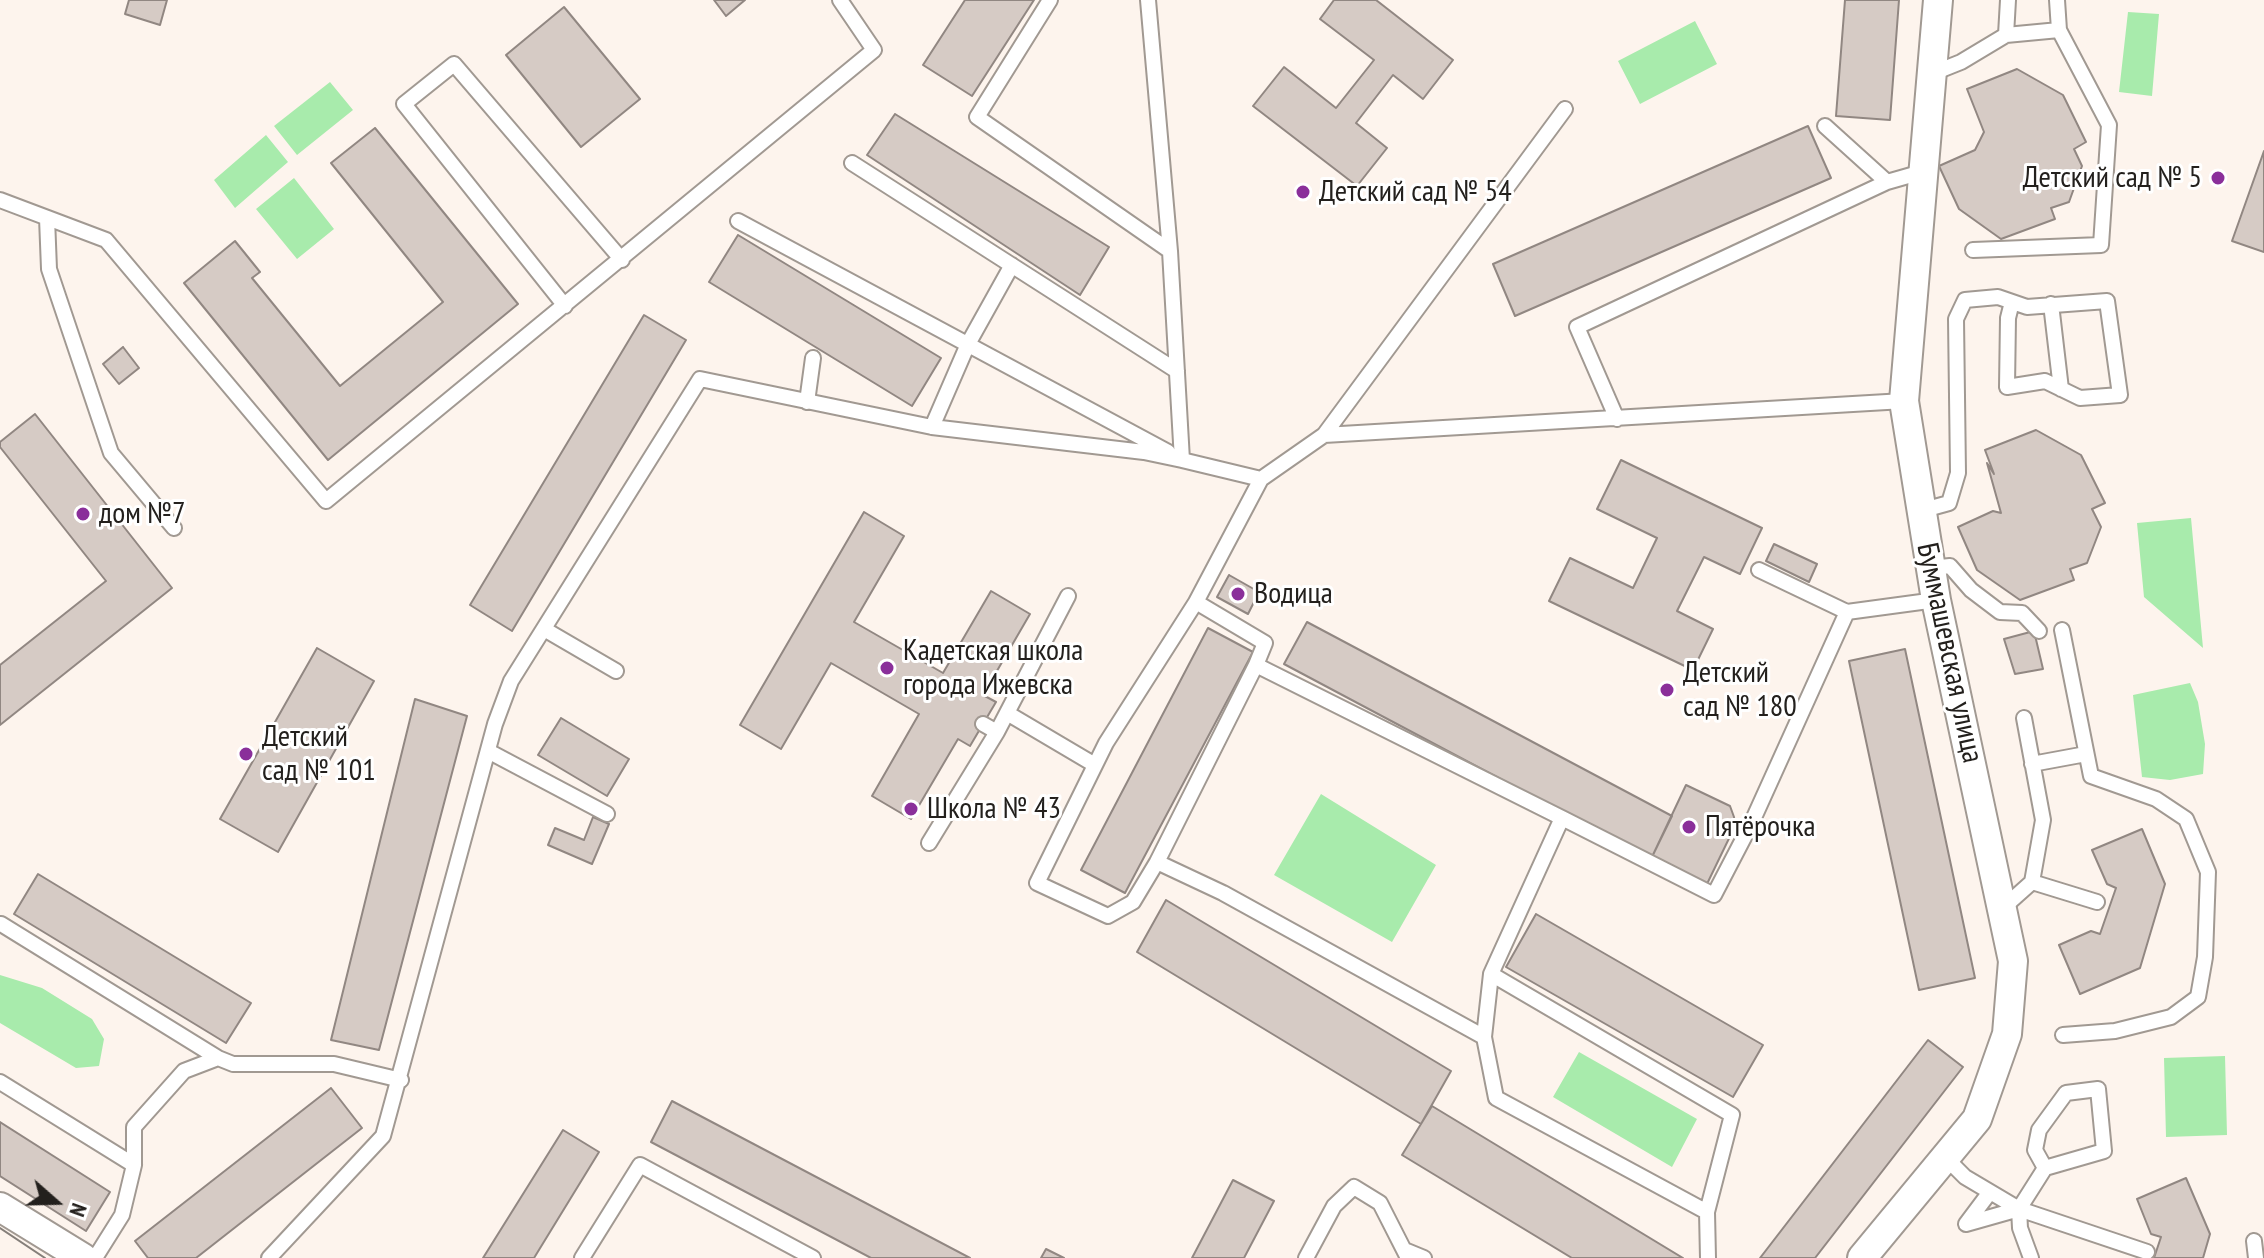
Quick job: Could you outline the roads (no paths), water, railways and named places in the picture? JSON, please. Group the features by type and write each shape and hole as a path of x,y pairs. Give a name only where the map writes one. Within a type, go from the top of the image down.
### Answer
{"street":[{"name":"Буммашевская улица","path":"1862,1258 1977,1119 2007,1034 2013,961 2004,907 1936,600 1904,401 1938,0"},
{"path":"0,1207 83,1258"}],"lane":[{"path":"0,200 106,240 326,501 874,50 840,0"},
{"path":"1050,0 977,117 1170,251"},
{"path":"1148,0 1170,251 1182,460"},
{"path":"2006,35 2008,0"},
{"path":"1973,250 2101,245 2109,125 2059,30 2057,0"},
{"path":"1931,74 1961,62 2006,35 2059,30"},
{"path":"565,306 404,104 454,64 622,260"},
{"path":"1196,602 1265,643 1157,862 1133,902 1108,916 1037,883 1095,765 1148,672 1196,602 1261,479 1324,435 1565,109"},
{"path":"1825,126 1887,182"},
{"path":"852,163 1177,371"},
{"path":"1617,419 1577,327 1887,182 1922,172"},
{"path":"47,218 49,269 111,453 174,528"},
{"path":"738,221 1182,460"},
{"path":"932,427 968,344 1012,265"},
{"path":"1920,511 1949,503 1958,473 1956,319 1965,300 1998,297 2027,307 2107,301 2120,395 2080,398 2045,381 2007,387 2012,302"},
{"path":"2051,304 2061,389"},
{"path":"807,402 813,358"},
{"path":"269,1258 383,1136 401,1080 488,751 511,681 700,379 932,427 1144,452 1261,479"},
{"path":"1324,435 1904,401"},
{"path":"1931,568 1950,566 1971,590 2000,612 2022,613 2039,631"},
{"path":"1759,570 1847,612 1936,600"},
{"path":"929,843 997,732 1068,596"},
{"path":"1256,665 1714,895 1752,822 1847,612"},
{"path":"544,629 616,671"},
{"path":"2062,630 2091,776 2156,799 2186,819 2208,872 2205,957 2198,997 2171,1017 2115,1031 2063,1035"},
{"path":"1007,713 1095,765"},
{"path":"2004,907 2032,882 2043,820 2024,718"},
{"path":"983,724 997,732"},
{"path":"488,751 607,814"},
{"path":"2032,764 2086,754"},
{"path":"1562,818 1491,974 1484,1037 1496,1098 1707,1212"},
{"path":"1157,862 1223,893 1484,1037"},
{"path":"2032,882 2097,902"},
{"path":"1,924 218,1058 233,1064 334,1064 401,1080"},
{"path":"1491,974 1732,1115 1707,1212 1708,1258"},
{"path":"95,1258 122,1215 134,1165 134,1127 184,1071 218,1058"},
{"path":"0,1082 134,1165"},
{"path":"2031,1258 2020,1228 2019,1209 2045,1168 2104,1151 2098,1089 2066,1093 2039,1130 2035,1150 2045,1168"},
{"path":"1945,1157 1965,1177 2019,1209 2147,1252"},
{"path":"582,1258 640,1165 813,1258"},
{"path":"1306,1258 1334,1206 1354,1187 1380,1203 1407,1254 1424,1258"},
{"path":"1990,1192 1966,1224 2019,1209"},
{"path":"2254,1241 2256,1258"}],"tram line":[{"path":"0,1228 45,1258"}],"place":[{"name":"Детский сад № 5","path":"2218,178"},
{"name":"Детский сад № 54","path":"1303,192"},
{"name":"дом №7","path":"83,514"},
{"name":"Водица","path":"1238,594"},
{"name":"Кадетская школа города Ижевска","path":"887,668"},
{"name":"Детский сад № 180","path":"1667,690"},
{"name":"Детский сад № 101","path":"246,754"},
{"name":"Школа № 43","path":"911,809"},
{"name":"Пятёрочка","path":"1689,827"}]}
